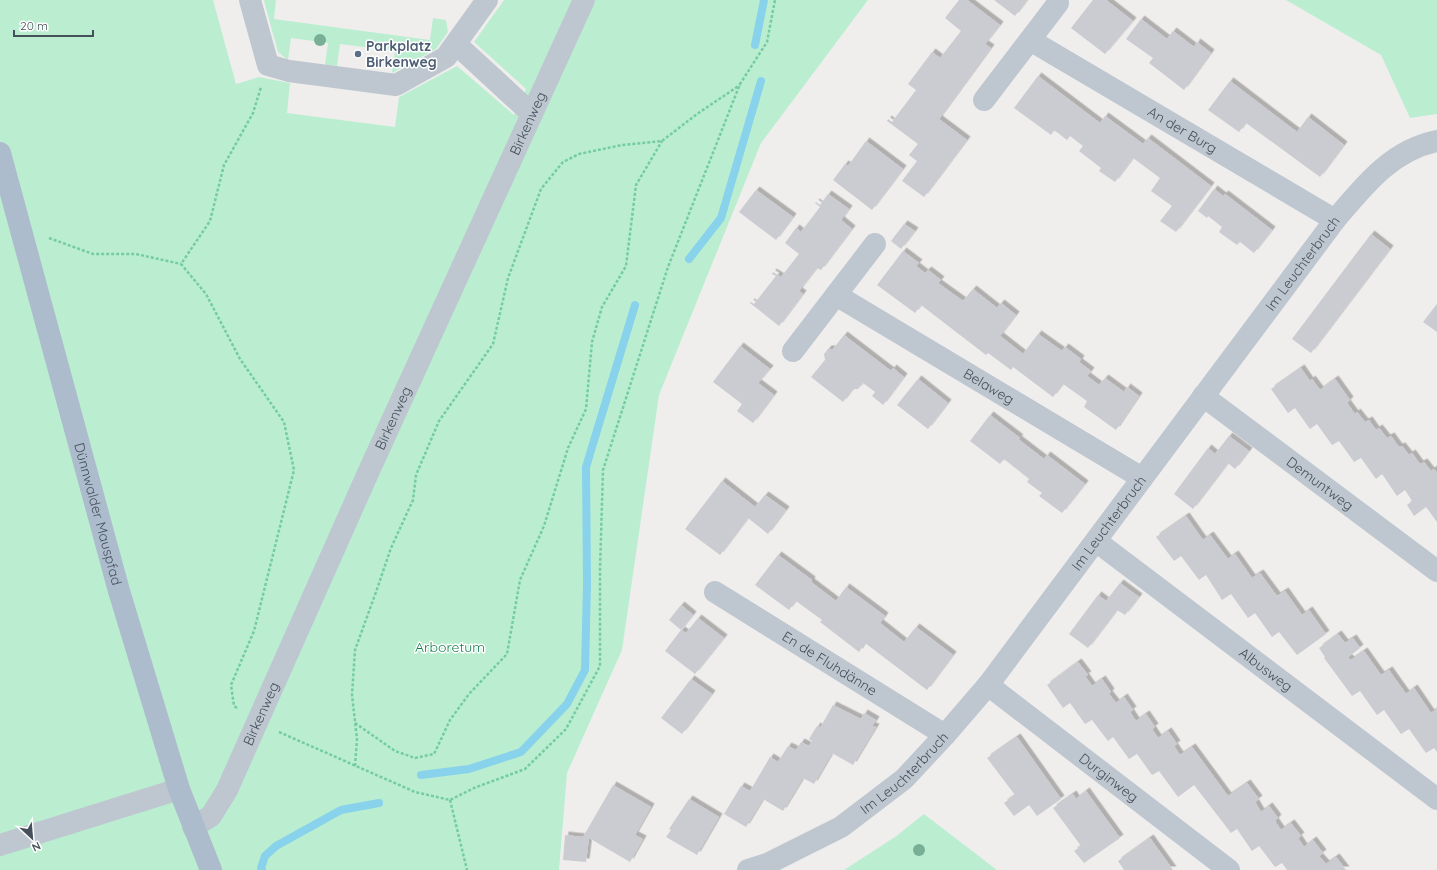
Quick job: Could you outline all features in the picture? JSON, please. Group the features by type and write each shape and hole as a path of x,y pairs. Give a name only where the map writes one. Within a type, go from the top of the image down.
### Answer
{"main road":[{"name":"Dünnwalder Mauspfad","path":"0,153 119,591 179,789 211,870"}],"street":[{"path":"250,0 268,65 289,71 396,86 446,57 487,0"},
{"name":"Birkenweg","path":"193,827 211,816 227,790 368,473 584,0"},
{"path":"984,100 1058,3"},
{"name":"An der Burg","path":"1030,40 1334,220"},
{"path":"456,44 532,114"},
{"name":"Im Leuchterbruch","path":"748,870 767,864 841,827 904,779 945,735 988,685 1334,220 1369,180 1395,158 1428,143 1437,141"},
{"path":"793,351 875,244"},
{"name":"Belaweg","path":"836,295 1142,478"},
{"name":"Demuntweg","path":"1203,396 1437,571"},
{"name":"Albusweg","path":"1096,541 1437,798"},
{"name":"En de Fluhdänne","path":"715,592 945,735"},
{"name":"Durginweg","path":"988,685 1229,870"},
{"path":"0,845 179,789"}],"path":[{"path":"17,215 50,239 93,254 136,254 181,264 206,294 240,359 284,422 294,470 254,631 231,685 234,706 257,722 355,766 415,792 450,800 474,788 525,769 566,729 600,666 600,569 603,470 668,267 740,84 767,42 775,0"},
{"path":"181,264 210,221 224,164 253,113 268,65"},
{"path":"355,723 395,751 415,758 434,754 450,720 469,694 507,654 520,580 544,526 568,448 586,409 592,342 602,307 626,266 636,185 662,140 740,84"},
{"path":"355,766 357,739 352,694 354,650 391,548 413,500 416,475 439,421 493,344 508,278 541,189 563,162 579,154 622,145 662,140"},
{"path":"450,800 466,870"}],"green space":[{"name":"Arboretum","path":"0,0 213,0 236,84 259,77 290,83 287,113 395,127 399,97 457,66 514,115 526,89 474,42 504,0 868,0 761,143 659,395 622,650 567,773 559,870 0,870"},
{"path":"276,0 274,19 430,40 433,18 446,20 448,32 436,49 392,73 395,51 340,44 337,66 325,65 328,43 291,38 288,60 278,52 264,1"},
{"path":"1286,0 1437,0 1437,114 1410,118 1381,55"},
{"path":"924,814 997,870 844,870 895,837"}],"building":[{"path":"959,0 967,0 1000,25 985,44 991,48 939,119 967,140 924,197 902,181 917,161 909,155 918,144 887,121 888,119 892,122 916,90 908,84 932,52 940,58 961,31 945,18"},
{"path":"994,0 1027,0 1015,16"},
{"path":"1093,0 1106,0 1133,21 1105,54 1071,28"},
{"path":"1141,19 1167,39 1173,31 1194,47 1197,42 1211,53 1184,90 1149,63 1153,58 1126,39"},
{"path":"1038,76 1100,123 1105,116 1143,144 1148,138 1211,186 1176,232 1160,221 1172,206 1151,191 1160,178 1133,158 1115,182 1099,171 1101,168 1079,151 1083,146 1070,136 1067,140 1054,130 1051,135 1014,108"},
{"path":"1230,81 1297,132 1308,117 1344,145 1320,177 1246,123 1239,132 1208,110"},
{"path":"866,141 903,169 872,210 833,180 845,164 848,166"},
{"path":"1214,189 1223,196 1225,194 1272,230 1254,253 1240,242 1237,245 1219,232 1222,227 1208,216 1207,218 1198,211"},
{"path":"756,190 793,217 776,240 739,212"},
{"path":"828,194 849,209 841,220 852,229 821,270 817,268 799,291 803,294 779,326 750,303 751,302 754,304 776,276 772,274 773,272 781,277 799,254 785,243 796,228 801,232 820,207 815,203 816,202 820,205"},
{"path":"904,224 915,231 901,249 891,241"},
{"path":"1371,234 1390,249 1311,353 1292,339"},
{"path":"903,251 919,263 916,266 925,273 928,270 941,280 938,283 963,301 973,289 997,308 1001,303 1016,315 1000,336 1023,354 1038,334 1062,351 1065,347 1081,359 1079,362 1091,371 1087,376 1099,385 1105,378 1124,392 1127,387 1139,396 1116,430 1084,407 1087,401 1063,384 1053,397 1013,367 1011,370 988,353 986,355 921,305 915,313 877,285"},
{"path":"1437,304 1437,332 1423,322"},
{"path":"844,335 891,371 893,368 904,377 883,405 872,396 875,392 863,383 858,389 853,389 843,402 811,377 825,360 824,354 828,349 833,349"},
{"path":"740,346 770,369 758,383 774,395 753,423 737,411 742,404 713,382"},
{"path":"1301,368 1310,381 1312,379 1320,390 1335,379 1350,400 1347,403 1355,414 1357,412 1365,422 1369,420 1376,430 1379,428 1387,438 1391,436 1399,447 1402,446 1409,455 1412,453 1420,464 1424,462 1431,471 1434,469 1437,473 1437,522 1426,507 1414,516 1407,505 1412,501 1405,490 1397,496 1382,474 1376,479 1361,458 1354,462 1339,441 1332,445 1317,424 1310,429 1295,408 1288,413 1271,389"},
{"path":"918,379 948,403 928,429 897,405"},
{"path":"990,415 1044,459 1047,455 1085,484 1062,513 1039,496 1042,493 1027,482 1029,479 1004,459 1000,464 970,441"},
{"path":"1229,436 1249,451 1235,469 1228,463 1193,509 1174,494 1208,448 1215,454"},
{"path":"722,481 755,507 765,495 786,510 768,534 748,518 720,555 685,529"},
{"path":"1186,516 1203,540 1210,535 1228,559 1235,554 1252,578 1260,573 1277,596 1285,591 1302,615 1309,610 1326,634 1297,655 1279,632 1272,637 1255,613 1248,618 1231,594 1222,600 1206,575 1199,580 1181,556 1174,561 1156,537"},
{"path":"778,555 812,580 811,582 836,601 846,587 885,616 880,623 904,642 916,627 953,655 927,690 865,643 859,652 820,622 822,620 796,601 789,610 755,585"},
{"path":"1120,583 1139,597 1125,615 1117,610 1088,648 1069,634 1098,595 1106,601"},
{"path":"681,605 693,615 681,630 669,620"},
{"path":"698,618 724,638 695,674 665,651 681,630 686,633"},
{"path":"1338,634 1345,643 1353,638 1360,648 1348,657 1351,660 1364,651 1381,675 1389,670 1406,694 1414,688 1431,713 1437,709 1437,752 1434,748 1426,753 1409,729 1401,734 1384,710 1377,715 1360,691 1352,696 1324,658 1325,657 1319,648"},
{"path":"1078,662 1088,675 1085,676 1092,686 1102,679 1111,692 1109,694 1116,703 1124,697 1133,710 1130,712 1136,721 1146,714 1155,727 1152,729 1158,738 1168,731 1177,744 1174,746 1180,755 1192,747 1228,796 1247,783 1259,799 1255,802 1261,812 1269,806 1278,818 1275,821 1281,830 1291,823 1301,836 1298,838 1304,847 1313,840 1323,853 1319,856 1326,864 1336,857 1346,870 1287,870 1282,863 1275,867 1259,846 1252,851 1237,829 1231,833 1194,785 1178,797 1159,771 1152,775 1137,754 1129,759 1113,737 1108,741 1092,720 1085,724 1070,703 1063,708 1047,685"},
{"path":"691,679 712,694 682,734 661,718"},
{"path":"833,705 861,719 864,713 876,720 872,726 876,727 853,765 832,753 814,784 803,778 783,811 763,799 746,827 724,814 741,786 750,791 770,757 778,762 788,746 796,750 801,742 809,746 812,741 809,739 817,726 820,728"},
{"path":"1017,737 1061,799 1037,816 1029,805 1014,816 1004,803 1015,795 987,758"},
{"path":"613,785 651,807 635,835 643,839 630,862 589,838 586,862 563,860 565,835 583,837"},
{"path":"1086,791 1120,838 1084,863 1074,851 1081,846 1053,808 1073,794 1076,799"},
{"path":"689,799 719,817 697,855 666,837 671,830 669,829"},
{"path":"1150,838 1173,870 1124,870 1118,861"}],"waterway":[{"path":"755,45 764,0"},
{"path":"689,259 721,218 761,81"},
{"path":"421,775 469,769 521,752 567,704 585,670 587,584 586,467 635,305"},
{"path":"262,870 261,868 265,856 276,846 341,810 379,803"}],"place":[{"name":"Parkplatz Birkenweg","path":"358,54"}]}
